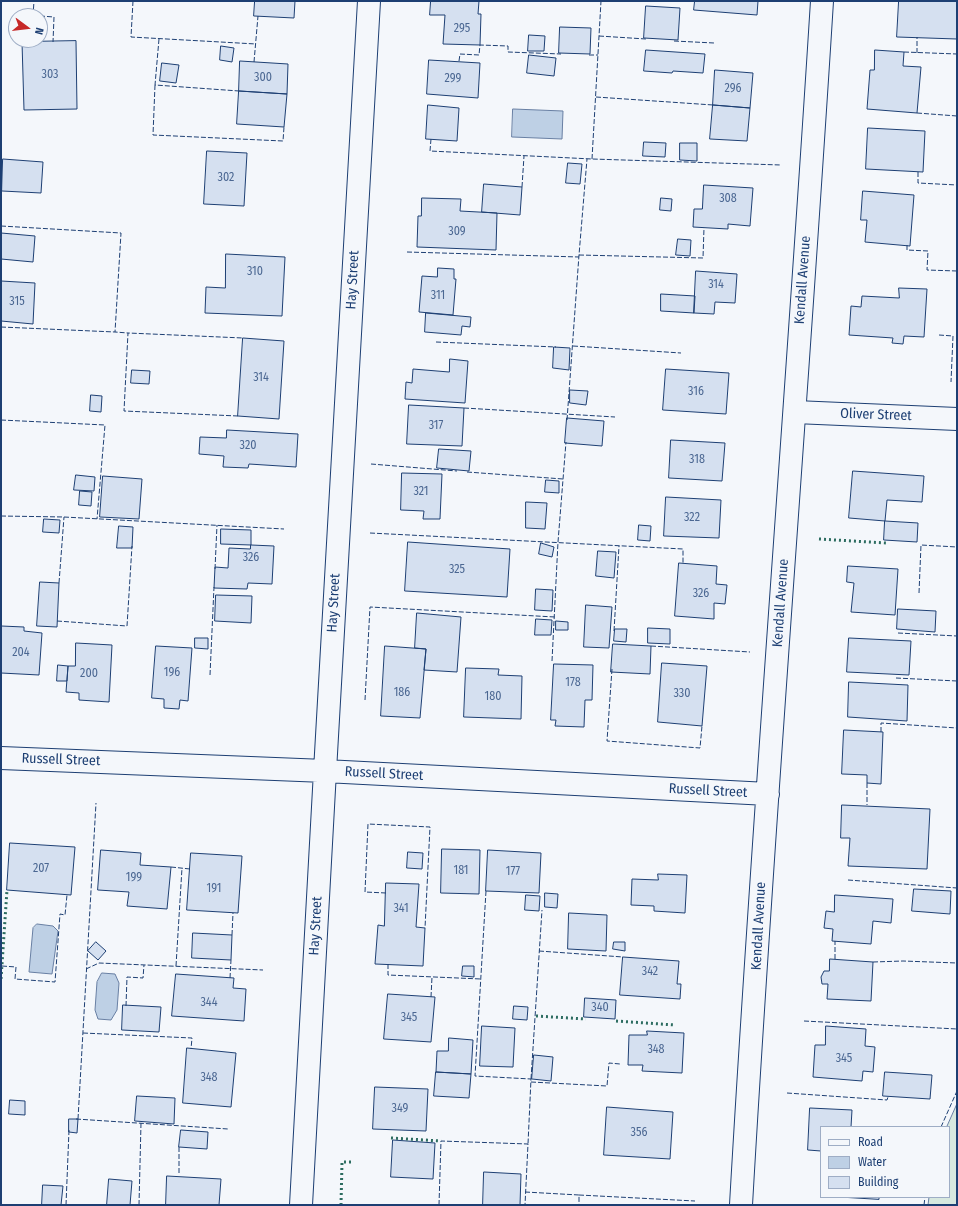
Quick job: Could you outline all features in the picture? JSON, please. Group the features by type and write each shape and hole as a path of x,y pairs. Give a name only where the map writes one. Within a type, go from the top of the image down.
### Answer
{"street":[{"name":"Hay Street","path":"301,1205 369,1"},
{"name":"Kendall Avenue","path":"742,1205 768,794 822,1"},
{"name":"Oliver Street","path":"795,412 957,419"},
{"name":"Russell Street","path":"1,758 325,771 768,794"}],"shaded area":[{"path":"957,1104 957,1205 928,1205 929,1198 950,1198 950,1126 947,1126"}],"water":[{"path":"513,109 563,111 562,139 512,137"},
{"path":"37,924 53,926 58,931 52,974 29,972 33,928"},
{"path":"102,973 115,974 119,983 117,1010 111,1020 98,1019 95,1010 97,982"}],"building":[{"path":"255,1 295,1 294,18 254,16"},
{"path":"431,1 479,1 478,14 481,14 480,45 443,44 445,15 430,15"},
{"path":"695,1 758,1 757,15 694,10"},
{"path":"899,1 957,1 957,39 897,37"},
{"path":"646,6 680,8 678,40 644,38"},
{"path":"560,27 591,28 590,54 559,53"},
{"path":"529,35 545,36 544,51 528,51"},
{"path":"76,41 77,109 24,110 22,48 48,48 48,42"},
{"path":"221,46 234,48 232,62 220,60"},
{"path":"646,50 705,54 703,73 644,71"},
{"path":"875,50 904,52 903,66 921,67 917,113 867,109 870,70 874,70"},
{"path":"529,55 556,58 554,76 527,73"},
{"path":"429,60 480,63 478,98 427,94"},
{"path":"240,61 288,64 287,94 239,91"},
{"path":"162,63 179,65 176,83 160,81"},
{"path":"715,70 753,73 750,108 713,105"},
{"path":"239,91 287,94 284,127 237,124"},
{"path":"428,105 459,108 457,141 426,139"},
{"path":"713,105 750,108 747,141 710,139"},
{"path":"868,128 925,131 923,172 866,169"},
{"path":"644,142 666,143 665,157 643,156"},
{"path":"680,143 697,143 697,161 680,160"},
{"path":"207,151 247,153 244,206 204,204"},
{"path":"3,159 43,162 41,193 2,191"},
{"path":"568,163 582,164 580,184 566,183"},
{"path":"484,184 522,187 520,215 482,212"},
{"path":"704,185 753,188 750,226 728,224 728,229 693,227 694,209 702,209"},
{"path":"863,191 914,195 910,246 865,242 867,220 861,220"},
{"path":"422,198 461,199 460,211 497,213 496,250 417,247 418,216 421,216"},
{"path":"661,198 672,199 671,211 660,210"},
{"path":"1,233 35,236 33,262 1,259"},
{"path":"678,239 691,240 690,256 676,255"},
{"path":"226,254 285,257 282,316 205,313 206,287 225,288"},
{"path":"438,268 454,269 454,279 456,279 453,315 419,312 422,276 437,277"},
{"path":"696,271 737,274 735,303 715,302 714,314 694,313"},
{"path":"1,281 35,283 33,324 1,321"},
{"path":"899,288 927,289 924,337 904,336 903,344 892,343 893,338 849,335 851,306 861,307 862,296 899,298"},
{"path":"661,294 695,296 694,313 661,311"},
{"path":"426,313 471,317 470,327 462,326 461,335 425,332"},
{"path":"243,338 284,341 279,419 238,416"},
{"path":"554,347 570,348 569,370 553,368"},
{"path":"450,359 468,361 465,403 405,399 406,382 412,383 413,369 449,372"},
{"path":"666,369 729,373 726,414 663,410"},
{"path":"132,370 150,371 149,384 131,383"},
{"path":"570,390 588,391 586,405 570,403"},
{"path":"91,395 102,396 101,412 90,411"},
{"path":"409,405 464,408 462,446 407,444"},
{"path":"567,418 604,421 602,446 565,443"},
{"path":"227,430 298,434 296,467 249,464 248,468 223,467 224,456 199,454 200,437 226,438"},
{"path":"671,440 725,443 722,481 669,478"},
{"path":"439,449 471,451 469,471 437,468"},
{"path":"853,471 924,476 922,502 887,500 885,521 849,518"},
{"path":"402,473 442,474 440,519 423,519 424,511 401,510"},
{"path":"76,475 95,477 94,491 74,490"},
{"path":"103,476 142,479 139,519 100,517"},
{"path":"546,480 559,481 559,493 545,492"},
{"path":"80,491 92,492 91,506 79,505"},
{"path":"666,497 721,500 719,538 664,536"},
{"path":"526,502 547,503 545,529 526,528"},
{"path":"44,519 60,520 59,533 43,532"},
{"path":"885,521 918,523 917,542 884,540"},
{"path":"639,525 651,526 650,541 638,540"},
{"path":"119,526 133,527 132,548 117,548"},
{"path":"221,529 251,530 251,545 221,544"},
{"path":"408,542 510,549 507,597 405,591"},
{"path":"541,543 554,547 552,557 539,554"},
{"path":"251,545 274,546 272,584 248,583 247,589 214,588 215,567 228,568 229,548 250,549"},
{"path":"598,551 616,552 614,578 596,576"},
{"path":"679,563 717,566 716,584 727,585 725,604 714,603 714,619 675,616"},
{"path":"848,566 898,569 895,615 851,612 854,583 847,582"},
{"path":"40,582 59,583 57,627 37,626"},
{"path":"536,589 553,590 552,611 535,610"},
{"path":"216,595 252,596 251,623 215,621"},
{"path":"586,605 612,607 609,648 584,647"},
{"path":"898,609 936,611 935,632 897,629"},
{"path":"417,613 461,617 457,672 424,670 426,649 415,648"},
{"path":"536,619 552,620 551,635 535,635"},
{"path":"556,621 568,622 568,630 556,630"},
{"path":"1,626 24,627 24,631 42,633 39,675 1,673"},
{"path":"648,628 670,629 670,644 648,643"},
{"path":"615,629 627,629 626,642 614,641"},
{"path":"195,638 208,638 208,649 195,648"},
{"path":"849,638 911,641 909,675 847,672"},
{"path":"76,643 112,645 109,702 79,700 79,693 66,692 68,666 75,666"},
{"path":"613,644 651,646 650,674 611,672"},
{"path":"156,646 192,648 188,701 180,700 179,709 164,708 164,699 152,698"},
{"path":"385,646 426,649 420,718 381,716"},
{"path":"662,663 707,666 702,726 658,722"},
{"path":"554,664 593,665 592,700 585,700 584,727 555,726 556,720 551,720"},
{"path":"58,665 68,666 67,681 57,681"},
{"path":"466,668 499,669 498,675 522,676 521,719 464,717"},
{"path":"849,682 908,685 907,721 848,717"},
{"path":"844,730 883,732 881,784 867,783 867,775 842,774"},
{"path":"842,805 930,809 927,869 848,866 850,838 841,838"},
{"path":"10,843 75,847 71,895 7,890"},
{"path":"442,849 480,850 479,894 441,893"},
{"path":"101,850 141,853 140,865 171,867 167,909 127,906 129,892 98,890"},
{"path":"488,850 541,853 539,893 486,891"},
{"path":"408,852 423,853 422,869 407,868"},
{"path":"191,853 242,856 238,913 187,910"},
{"path":"658,874 687,875 685,913 654,911 654,906 631,905 632,879 658,880"},
{"path":"386,883 419,884 416,927 425,928 423,966 375,964 378,925 384,926"},
{"path":"914,889 951,891 950,914 912,911"},
{"path":"545,893 558,894 557,908 545,907"},
{"path":"526,895 540,896 539,911 525,910"},
{"path":"835,895 893,899 891,923 873,921 871,944 832,941 833,929 824,928 826,911 834,912"},
{"path":"569,913 607,915 606,951 568,949"},
{"path":"193,933 232,935 231,960 192,958"},
{"path":"96,942 106,951 98,960 88,951"},
{"path":"614,942 625,942 625,951 613,949"},
{"path":"623,957 679,961 677,984 681,984 680,999 620,995"},
{"path":"830,959 873,962 871,1001 827,999 828,984 822,984 821,977 824,971 829,971"},
{"path":"463,966 474,966 474,977 462,976"},
{"path":"176,974 234,978 233,988 246,989 244,1021 172,1016"},
{"path":"388,994 435,997 431,1042 384,1039"},
{"path":"585,998 616,1000 615,1019 584,1017"},
{"path":"123,1005 161,1007 159,1032 122,1030"},
{"path":"514,1006 528,1007 527,1020 513,1019"},
{"path":"482,1026 515,1028 513,1067 480,1066"},
{"path":"826,1026 866,1029 865,1046 875,1047 873,1072 863,1071 862,1081 813,1077 815,1045 825,1045"},
{"path":"647,1031 684,1033 682,1073 642,1071 643,1065 628,1065 629,1035 647,1035"},
{"path":"449,1038 473,1040 471,1074 436,1072 437,1051 448,1051"},
{"path":"187,1048 236,1053 231,1107 183,1103"},
{"path":"534,1055 553,1057 551,1081 532,1079"},
{"path":"436,1072 471,1074 469,1098 434,1096"},
{"path":"885,1072 932,1075 930,1099 883,1096"},
{"path":"375,1087 428,1089 426,1131 373,1129"},
{"path":"137,1096 175,1098 174,1124 135,1121"},
{"path":"10,1100 25,1101 25,1115 9,1114"},
{"path":"607,1107 673,1112 670,1159 604,1155"},
{"path":"810,1108 852,1110 851,1126 820,1126 820,1151 808,1150"},
{"path":"69,1119 78,1119 77,1133 69,1132"},
{"path":"181,1130 208,1132 207,1149 179,1147"},
{"path":"393,1140 435,1143 433,1179 391,1177"},
{"path":"484,1172 521,1174 520,1205 483,1205"},
{"path":"167,1176 221,1179 219,1205 166,1205"},
{"path":"109,1179 132,1181 130,1205 107,1205"},
{"path":"43,1185 63,1186 61,1205 42,1205"}],"hedge":[{"path":"819,539 886,543"},
{"path":"1,979 7,890"},
{"path":"536,1016 586,1019"},
{"path":"616,1021 675,1025"},
{"path":"391,1138 441,1141"},
{"path":"341,1205 342,1162 354,1162"}],"fence":[{"path":"34,1 34,8"},
{"path":"133,1 131,37 256,44"},
{"path":"592,159 601,1"},
{"path":"254,62 258,16"},
{"path":"48,17 54,17 53,42"},
{"path":"599,36 646,39"},
{"path":"917,37 917,53"},
{"path":"159,39 155,85 239,91"},
{"path":"674,41 714,43"},
{"path":"459,61 460,54 479,55 480,45 508,46 508,52 561,54"},
{"path":"904,52 957,54"},
{"path":"589,55 598,55"},
{"path":"155,85 153,135 283,141 284,127"},
{"path":"596,97 713,105"},
{"path":"917,113 957,116"},
{"path":"431,139 430,151 592,159 781,165"},
{"path":"522,187 524,156"},
{"path":"567,420 587,159"},
{"path":"918,172 918,183 957,185"},
{"path":"1,226 121,233 115,332 128,333"},
{"path":"579,255 703,258 704,228"},
{"path":"907,245 907,250 928,251 927,270 957,271"},
{"path":"407,252 579,257"},
{"path":"1,327 115,332"},
{"path":"238,416 124,411 128,333 243,338"},
{"path":"939,335 953,336 951,382"},
{"path":"436,342 556,347"},
{"path":"573,346 681,353"},
{"path":"464,408 615,417"},
{"path":"1,420 105,425 97,519"},
{"path":"552,661 558,542 566,442"},
{"path":"371,464 457,471"},
{"path":"467,472 563,479"},
{"path":"1,516 64,517 284,529"},
{"path":"59,583 64,517"},
{"path":"215,569 217,525"},
{"path":"370,533 683,549 683,563"},
{"path":"919,593 921,545 957,547"},
{"path":"57,621 127,626 132,546"},
{"path":"614,631 619,546"},
{"path":"210,675 214,587"},
{"path":"365,700 370,607 555,617"},
{"path":"898,633 957,636"},
{"path":"651,646 750,652"},
{"path":"612,669 607,741 700,748 702,726"},
{"path":"896,678 957,681"},
{"path":"881,732 881,723 957,728"},
{"path":"867,783 867,805"},
{"path":"78,1119 96,803"},
{"path":"386,893 365,892 368,824 430,827 425,928"},
{"path":"171,867 190,869"},
{"path":"176,966 182,868"},
{"path":"848,880 957,888"},
{"path":"486,891 475,1076 531,1079 528,1144"},
{"path":"2,966 16,967 15,979 55,982 60,914 65,915 67,895"},
{"path":"531,1079 542,910"},
{"path":"232,935 233,913"},
{"path":"835,941 835,959"},
{"path":"539,951 623,957"},
{"path":"230,978 231,960"},
{"path":"873,962 903,961 957,963"},
{"path":"86,969 99,963 263,970"},
{"path":"388,964 388,975 481,979"},
{"path":"126,1006 127,977 143,978 144,965"},
{"path":"431,997 432,977"},
{"path":"804,1021 957,1029"},
{"path":"83,1033 192,1038 191,1049"},
{"path":"531,1082 607,1086 609,1063 620,1064"},
{"path":"941,1126 957,1091"},
{"path":"787,1093 887,1100 888,1097"},
{"path":"76,1119 228,1129"},
{"path":"139,1205 141,1123"},
{"path":"66,1205 69,1130"},
{"path":"439,1205 441,1141 528,1144 525,1205"},
{"path":"179,1147 179,1173"},
{"path":"525,1192 579,1195 579,1205"},
{"path":"579,1195 695,1201"},
{"path":"924,1205 925,1198"}]}
